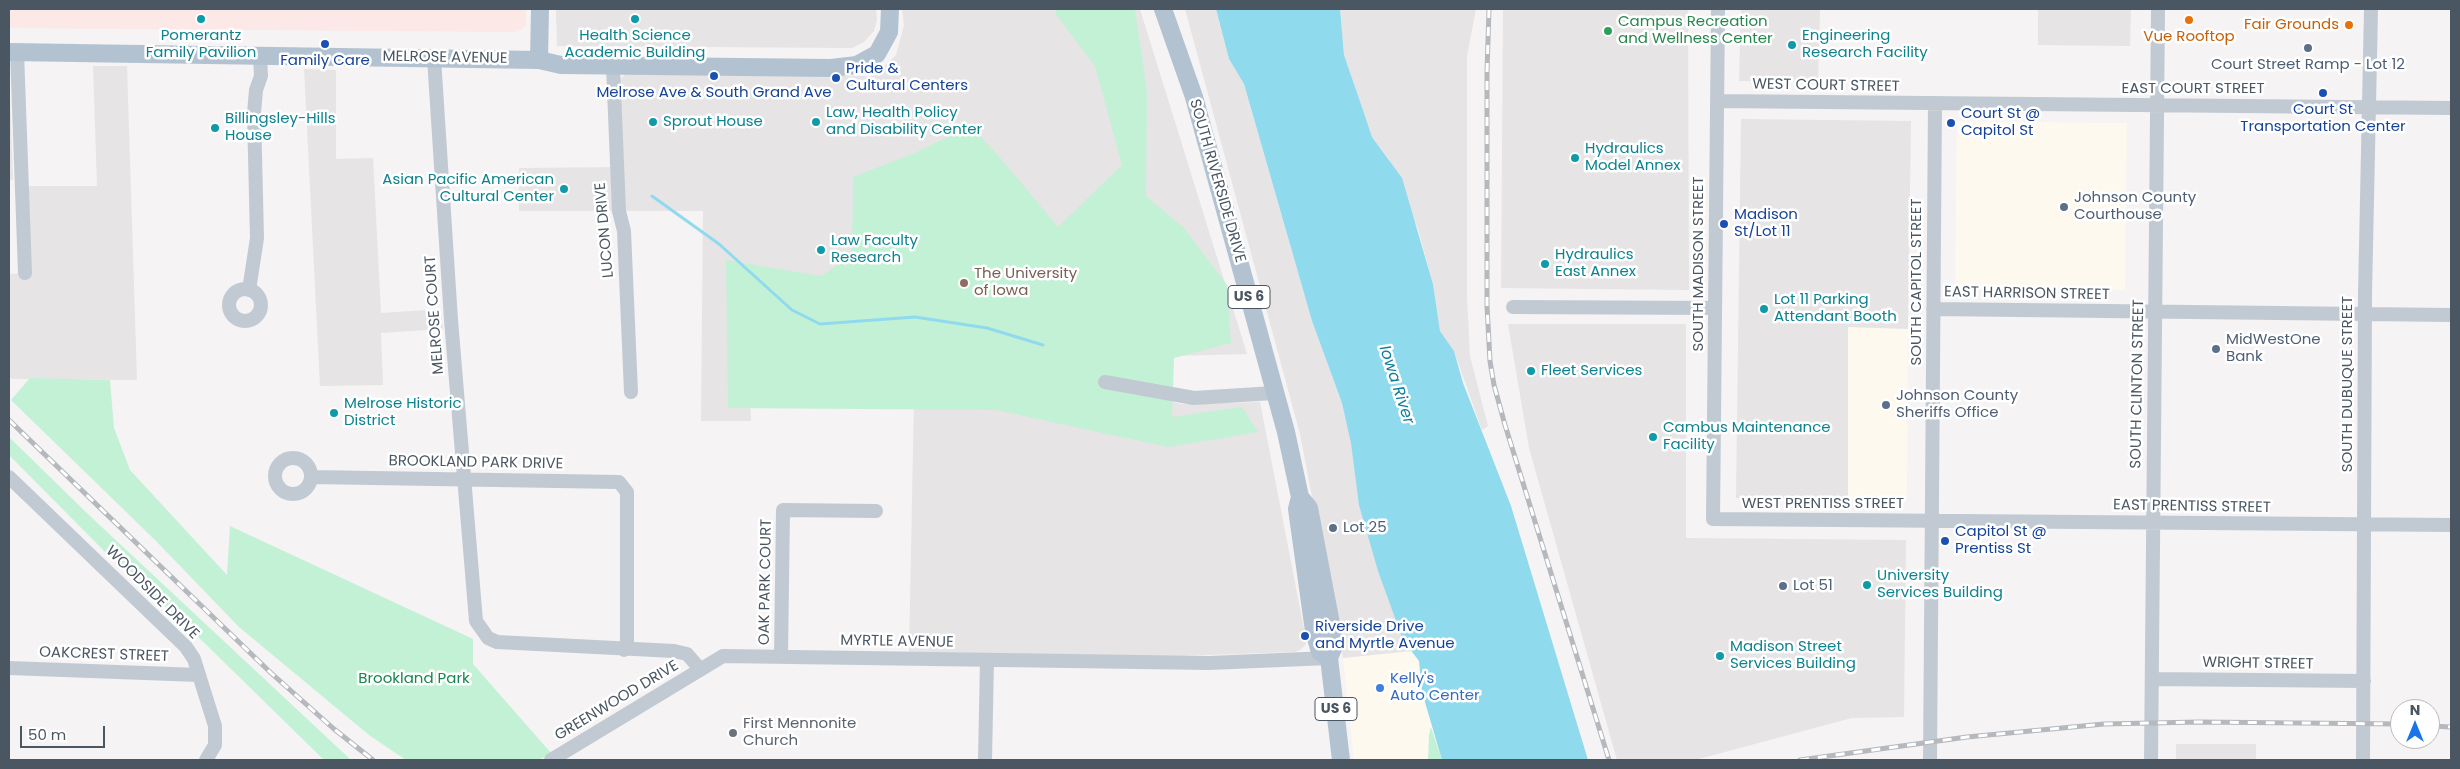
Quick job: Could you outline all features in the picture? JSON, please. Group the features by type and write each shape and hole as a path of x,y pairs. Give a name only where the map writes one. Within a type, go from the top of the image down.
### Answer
{"main road":[{"path":"539,60 540,9"},
{"name":"MELROSE AVENUE","path":"13,52 539,60 561,65 831,68 857,65 877,54 890,32 890,9"},
{"name":"SOUTH RIVERSIDE DRIVE","path":"1165,10 1194,97 1274,393 1300,497 1297,509 1314,631 1320,652 1329,658 1341,760"}],"street":[{"name":"SOUTH MADISON STREET","path":"1714,519 1718,9"},
{"name":"SOUTH CLINTON STREET","path":"2151,760 2158,9"},
{"name":"SOUTH DUBUQUE STREET","path":"2363,760 2363,524 2368,130 2371,107 2371,9"},
{"path":"13,52 26,273"},
{"path":"249,290 257,238 254,113 256,90 260,76 260,56"},
{"name":"MELROSE COURT","path":"434,58 476,621 488,638 497,642 624,650"},
{"name":"LUCON DRIVE","path":"613,66 619,211 624,231 631,392"},
{"name":"WEST COURT STREET","path":"1717,101 1934,103"},
{"name":"EAST COURT STREET","path":"1934,103 2451,108"},
{"name":"SOUTH CAPITOL STREET","path":"1930,760 1934,103"},
{"path":"1513,307 1715,308"},
{"name":"EAST HARRISON STREET","path":"1933,310 2451,316"},
{"path":"1105,382 1194,398 1274,393"},
{"name":"BROOKLAND PARK DRIVE","path":"311,477 614,480 625,486 628,500 627,642 624,650"},
{"name":"WOODSIDE DRIVE","path":"9,478 178,639 194,659 216,726 215,745 206,760"},
{"name":"OAK PARK COURT","path":"781,656 783,510 876,511"},
{"name":"WEST PRENTISS STREET","path":"1714,519 1932,520"},
{"name":"EAST PRENTISS STREET","path":"1932,520 2451,525"},
{"path":"624,650 681,652 694,660 700,669"},
{"name":"MYRTLE AVENUE","path":"700,669 723,656 1209,663 1329,658"},
{"path":"985,760 987,660"},
{"name":"OAKCREST STREET","path":"9,668 199,675"},
{"name":"GREENWOOD DRIVE","path":"551,760 700,669"},
{"name":"WRIGHT STREET","path":"2152,679 2364,681"}],"shaded area":[{"path":"9,9 526,9 526,26 515,32 9,28"},
{"path":"556,9 876,9 877,19 874,31 864,42 852,48 557,46"},
{"name":"The University of Iowa","path":"902,9 1140,9 1247,354 1172,356 1100,385 1181,404 1260,402 1305,634 1306,644 1300,650 1295,652 1148,657 909,653 914,398 750,397 751,421 701,421 703,211 519,211 519,168 624,167 620,80 625,74 874,76 896,55 904,25"},
{"path":"1185,9 1216,9 1229,59 1244,84 1312,321 1342,403 1403,640 1412,651 1343,658 1300,434"},
{"path":"1340,9 1476,9 1467,56 1467,298 1470,356 1488,426 1482,430 1454,351 1440,331 1433,284 1418,229 1388,158 1372,137 1344,55"},
{"path":"1503,9 1688,9 1689,290 1501,288"},
{"path":"1741,9 1820,9 1818,82 1739,81"},
{"path":"2038,9 2131,9 2130,46 2038,45"},
{"path":"9,65 13,180 9,180"},
{"path":"93,66 127,66 137,380 12,379 9,377 9,274 31,273 28,186 97,186"},
{"path":"304,69 336,70 336,159 373,158 381,313 441,309 443,329 381,333 383,385 320,386"},
{"path":"1741,119 1911,121 1908,329 1848,327 1848,499 1736,498"},
{"path":"1957,121 2127,123 2125,290 1955,288"},
{"path":"1508,324 1686,324 1686,538 1906,540 1904,717 1852,718 1695,760 1617,760 1529,448"},
{"path":"1848,327 1908,329 1907,499 1848,499"},
{"path":"1412,651 1419,661 1422,692 1442,760 1354,760 1343,658"},
{"path":"2176,744 2256,744 2256,760 2176,760"}],"green space":[{"path":"1057,9 1135,9 1147,92 1146,196 1184,228 1227,285 1231,343 1174,358 1172,417 1242,407 1258,432 1168,447 996,410 728,408 726,260 821,276 852,256 853,177 917,152 970,126 996,153 1058,227 1122,165 1095,66 1055,13"},
{"name":"Brookland Park","path":"30,378 110,380 114,428 130,470 227,575 230,526 473,639 473,664 551,753 539,760 406,760 369,735 239,627 156,541 11,400"},
{"path":"9,437 90,516 351,760 323,759 185,624 117,564 9,455"},
{"path":"1431,727 1442,760 1428,760"}],"water":[{"name":"Iowa River","path":"1216,9 1340,9 1344,55 1372,137 1402,178 1433,284 1440,331 1454,351 1463,383 1511,506 1588,760 1442,760 1422,692 1419,661 1403,640 1378,571 1359,505 1351,443 1342,403 1312,321 1244,84 1229,59"}],"waterway":[{"path":"652,196 719,244 792,310 820,324 915,317 987,328 1043,345"}],"railway":[{"path":"1489,9 1487,72 1487,306 1490,361 1494,385 1505,425 1609,760"},
{"path":"9,420 271,673 334,729 373,760"},
{"path":"1800,760 1967,737 2104,724 2199,722 2390,724"},
{"path":"2440,726 2451,727"}],"place":[{"name":"Pomerantz Family Pavilion","path":"201,19"},
{"name":"Health Science Academic Building","path":"635,19"},
{"name":"Vue Rooftop","path":"2189,20"},
{"name":"Fair Grounds","path":"2349,25"},
{"name":"Campus Recreation and Wellness Center","path":"1608,31"},
{"name":"Family Care","path":"325,44"},
{"name":"Engineering Research Facility","path":"1792,45"},
{"name":"Court Street Ramp - Lot 12","path":"2308,48"},
{"name":"Melrose Ave & South Grand Ave","path":"714,76"},
{"name":"Pride & Cultural Centers","path":"836,78"},
{"name":"Court St Transportation Center","path":"2323,93"},
{"name":"Sprout House","path":"653,122"},
{"name":"Law, Health Policy and Disability Center","path":"816,122"},
{"name":"Court St @ Capitol St","path":"1951,123"},
{"name":"Billingsley-Hills House","path":"215,128"},
{"name":"Hydraulics Model Annex","path":"1575,158"},
{"name":"Asian Pacific American Cultural Center","path":"564,189"},
{"name":"Johnson County Courthouse","path":"2064,207"},
{"name":"Madison St/Lot 11","path":"1724,224"},
{"name":"Law Faculty Research","path":"821,250"},
{"name":"Hydraulics East Annex","path":"1545,264"},
{"name":"The University of Iowa","path":"964,283"},
{"name":"Lot 11 Parking Attendant Booth","path":"1764,309"},
{"name":"MidWestOne Bank","path":"2216,349"},
{"name":"Fleet Services","path":"1531,371"},
{"name":"Johnson County Sheriffs Office","path":"1886,405"},
{"name":"Melrose Historic District","path":"334,413"},
{"name":"Cambus Maintenance Facility","path":"1653,437"},
{"name":"Lot 25","path":"1333,528"},
{"name":"Capitol St @ Prentiss St","path":"1945,541"},
{"name":"University Services Building","path":"1867,585"},
{"name":"Lot 51","path":"1783,586"},
{"name":"Riverside Drive and Myrtle Avenue","path":"1305,636"},
{"name":"Madison Street Services Building","path":"1720,656"},
{"name":"Kelly's Auto Center","path":"1380,688"},
{"name":"First Mennonite Church","path":"733,733"}]}
